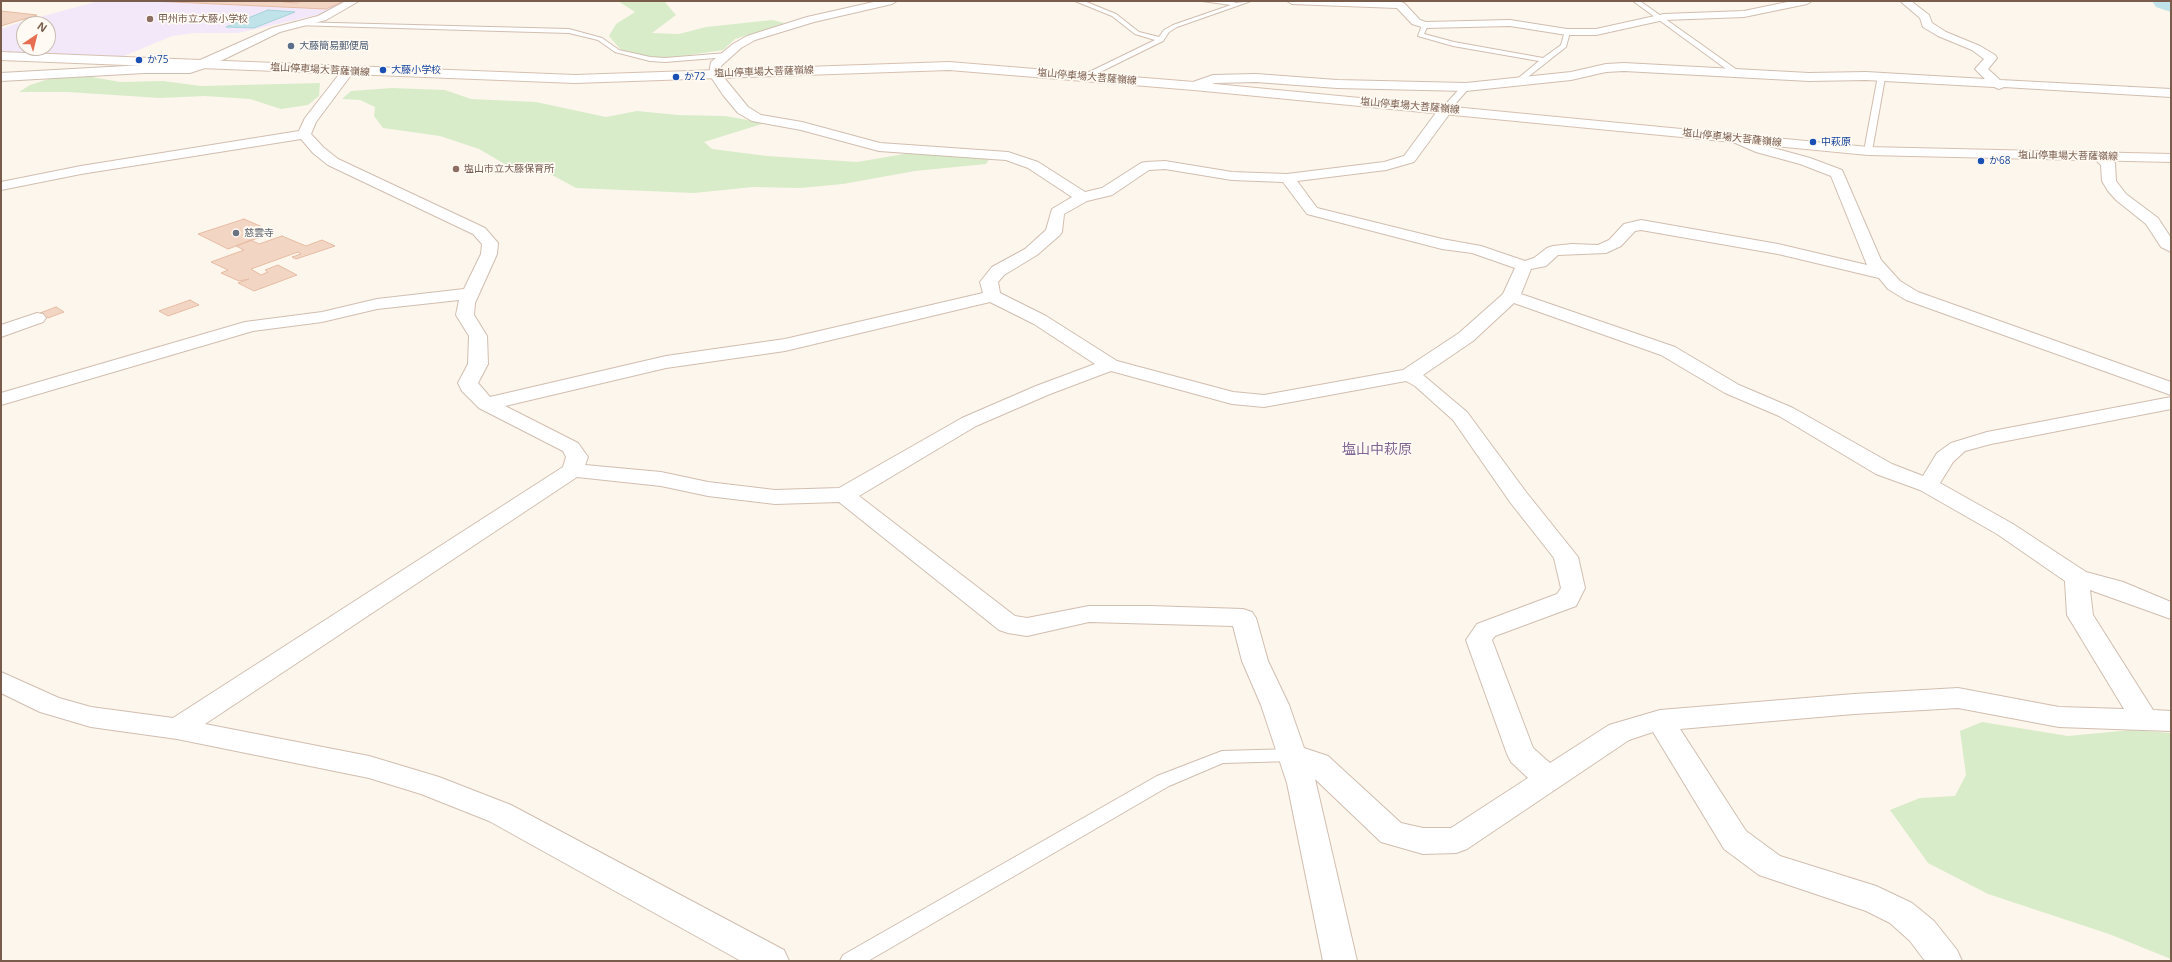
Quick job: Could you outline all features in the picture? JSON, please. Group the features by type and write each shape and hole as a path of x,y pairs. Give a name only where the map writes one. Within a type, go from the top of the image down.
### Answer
{"street":[{"path":"1,77 144,69 190,69 204,64 276,30 322,18 354,1"},
{"path":"892,1 840,12 767,32 751,38 715,65 715,74 727,92 743,110 757,118 802,126 879,147 1008,156 1033,165 1082,197"},
{"path":"1292,1 1400,5 1416,22 1425,25 1510,23 1567,32 1596,32 1660,18 1744,14 1807,1"},
{"path":"1905,1 1925,17 1927,25 1942,34 1976,48 1991,58 1981,68 1999,85"},
{"name":"塩山停車場大菩薩嶺線","path":"1,56 575,79 949,66 1086,76 1446,109 1868,151 2171,158"},
{"path":"1194,86 1213,79 1256,78 1337,84 1466,87 1571,76 1606,68 1624,67 1810,77 1881,78 2171,93"},
{"path":"304,134 310,121 348,71"},
{"path":"1,89 52,74"},
{"path":"992,296 989,282 998,271 1031,252 1054,232 1057,212 1082,197 1107,192 1137,171 1154,165 1232,176 1287,178 1386,166 1409,159 1446,109"},
{"path":"1,186 81,170 304,134"},
{"path":"304,134 318,150 333,162 479,231 490,243 489,254 466,303 465,315 478,336 478,364 468,383 472,391 486,404 571,447 577,457 573,470"},
{"path":"1738,139 1837,173 1873,262 1882,274 1894,285 1912,296 2171,389"},
{"path":"2099,157 2108,163 2109,181 2113,188 2121,197 2152,221 2167,244 2171,247"},
{"path":"1287,178 1312,211 1442,244 1475,249 1524,266 1540,262 1553,251 1572,249 1600,250 1615,243 1630,227 1641,225 1778,249 1882,274"},
{"path":"486,404 666,362 785,345 992,296 1040,320 1110,365 1232,398 1264,401 1409,375 1466,336 1511,296 1524,266"},
{"path":"1,399 251,326 322,317 376,304 420,298 470,294"},
{"path":"1511,296 1668,351 1732,389 1786,412 1884,469 1928,485 2005,529 2077,578 2114,588 2171,611"},
{"path":"1,331 37,318"},
{"path":"177,729 573,470 661,479 708,489 775,497 844,495 969,422 1043,390 1110,365"},
{"path":"1409,375 1422,382 1460,416 1518,497 1566,557 1573,588 1567,600 1486,630 1479,640 1520,754 1548,779"},
{"path":"1928,485 1945,458 1958,447 1987,438 2171,404"},
{"path":"844,495 1008,624 1027,627 1089,614 1150,614 1243,618 1255,661 1275,705 1302,783 1340,961"},
{"path":"2077,578 2080,616 2158,720"},
{"path":"1,682 50,705 92,717 177,729 370,767 429,785 500,813 772,961"},
{"path":"1292,755 1318,764 1392,833 1423,841 1456,840 1619,732 1660,720 1854,704 1958,698 2059,717 2158,720"},
{"path":"1660,720 1735,840 1770,866 1876,900 1901,913 1922,931 1945,961"}],"lane":[{"path":"1078,1 1114,15 1137,33 1161,40"},
{"path":"1205,1 1239,3"},
{"path":"1086,76 1161,40 1166,31 1175,26 1248,1"},
{"path":"1636,1 1736,72"},
{"path":"296,24 569,31 600,39 617,52 650,59 665,60 727,55"},
{"path":"1425,25 1420,35 1453,44 1544,60"},
{"path":"1519,82 1544,60 1564,46 1567,32"},
{"path":"1868,151 1881,78"},
{"path":"1446,109 1466,87"},
{"path":"850,961 1162,781 1222,757 1292,755"}],"shaded area":[{"path":"99,1 350,1 326,13 238,33 195,33 172,36 112,61 1,56 1,29 16,24 16,56 56,56 56,16 43,16"}],"green space":[{"path":"618,1 664,1 676,15 652,33 679,34 706,27 772,20 785,23 735,39 723,50 662,59 635,55 621,50 609,36 616,24 635,12"},
{"path":"55,77 92,77 120,82 163,81 201,86 320,83 319,96 308,105 281,109 250,99 205,96 160,98 68,92 19,92 30,85"},
{"path":"392,88 445,90 471,99 536,102 606,117 637,111 678,115 725,116 765,123 704,142 712,149 767,156 857,162 922,151 990,158 986,164 915,171 843,184 800,188 753,187 694,193 576,188 552,175 508,166 479,149 440,136 383,128 374,116 375,107 360,100 342,99 351,91"},
{"path":"1982,722 2068,736 2131,730 2171,733 2171,959 2109,934 1988,894 1928,863 1890,810 1920,798 1955,796 1966,775 1960,731"}],"water":[{"path":"268,10 295,12 254,28 226,27"}],"building":[{"path":"151,1 285,1 283,2 297,3 301,1 344,1 326,9"},
{"path":"1,11 37,15 16,16 16,21 1,26"},
{"name":"慈雲寺","path":"244,219 274,232 228,249 198,234"},
{"path":"282,236 306,246 322,240 335,246 296,259 292,257 301,254 298,252 251,269 261,275 268,272 265,270 278,265 297,275 254,291 238,283 249,279 239,281 221,273 228,270 211,262 244,250 236,246 251,240 259,244"},
{"path":"190,300 199,305 168,316 159,311"},
{"path":"56,307 64,312 48,318 40,313"}],"waterway":[{"path":"2166,1 2171,3"}],"place":[{"name":"甲州市立大藤小学校","path":"150,19"},
{"name":"大藤簡易郵便局","path":"291,46"},
{"name":"か75","path":"139,60"},
{"name":"大藤小学校","path":"383,70"},
{"name":"か72","path":"676,77"},
{"name":"中萩原","path":"1813,142"},
{"name":"か68","path":"1981,161"},
{"name":"塩山市立大藤保育所","path":"456,169"},
{"name":"慈雲寺","path":"236,233"}],"district":[{"name":"塩山中萩原","path":"1377,450"}]}
